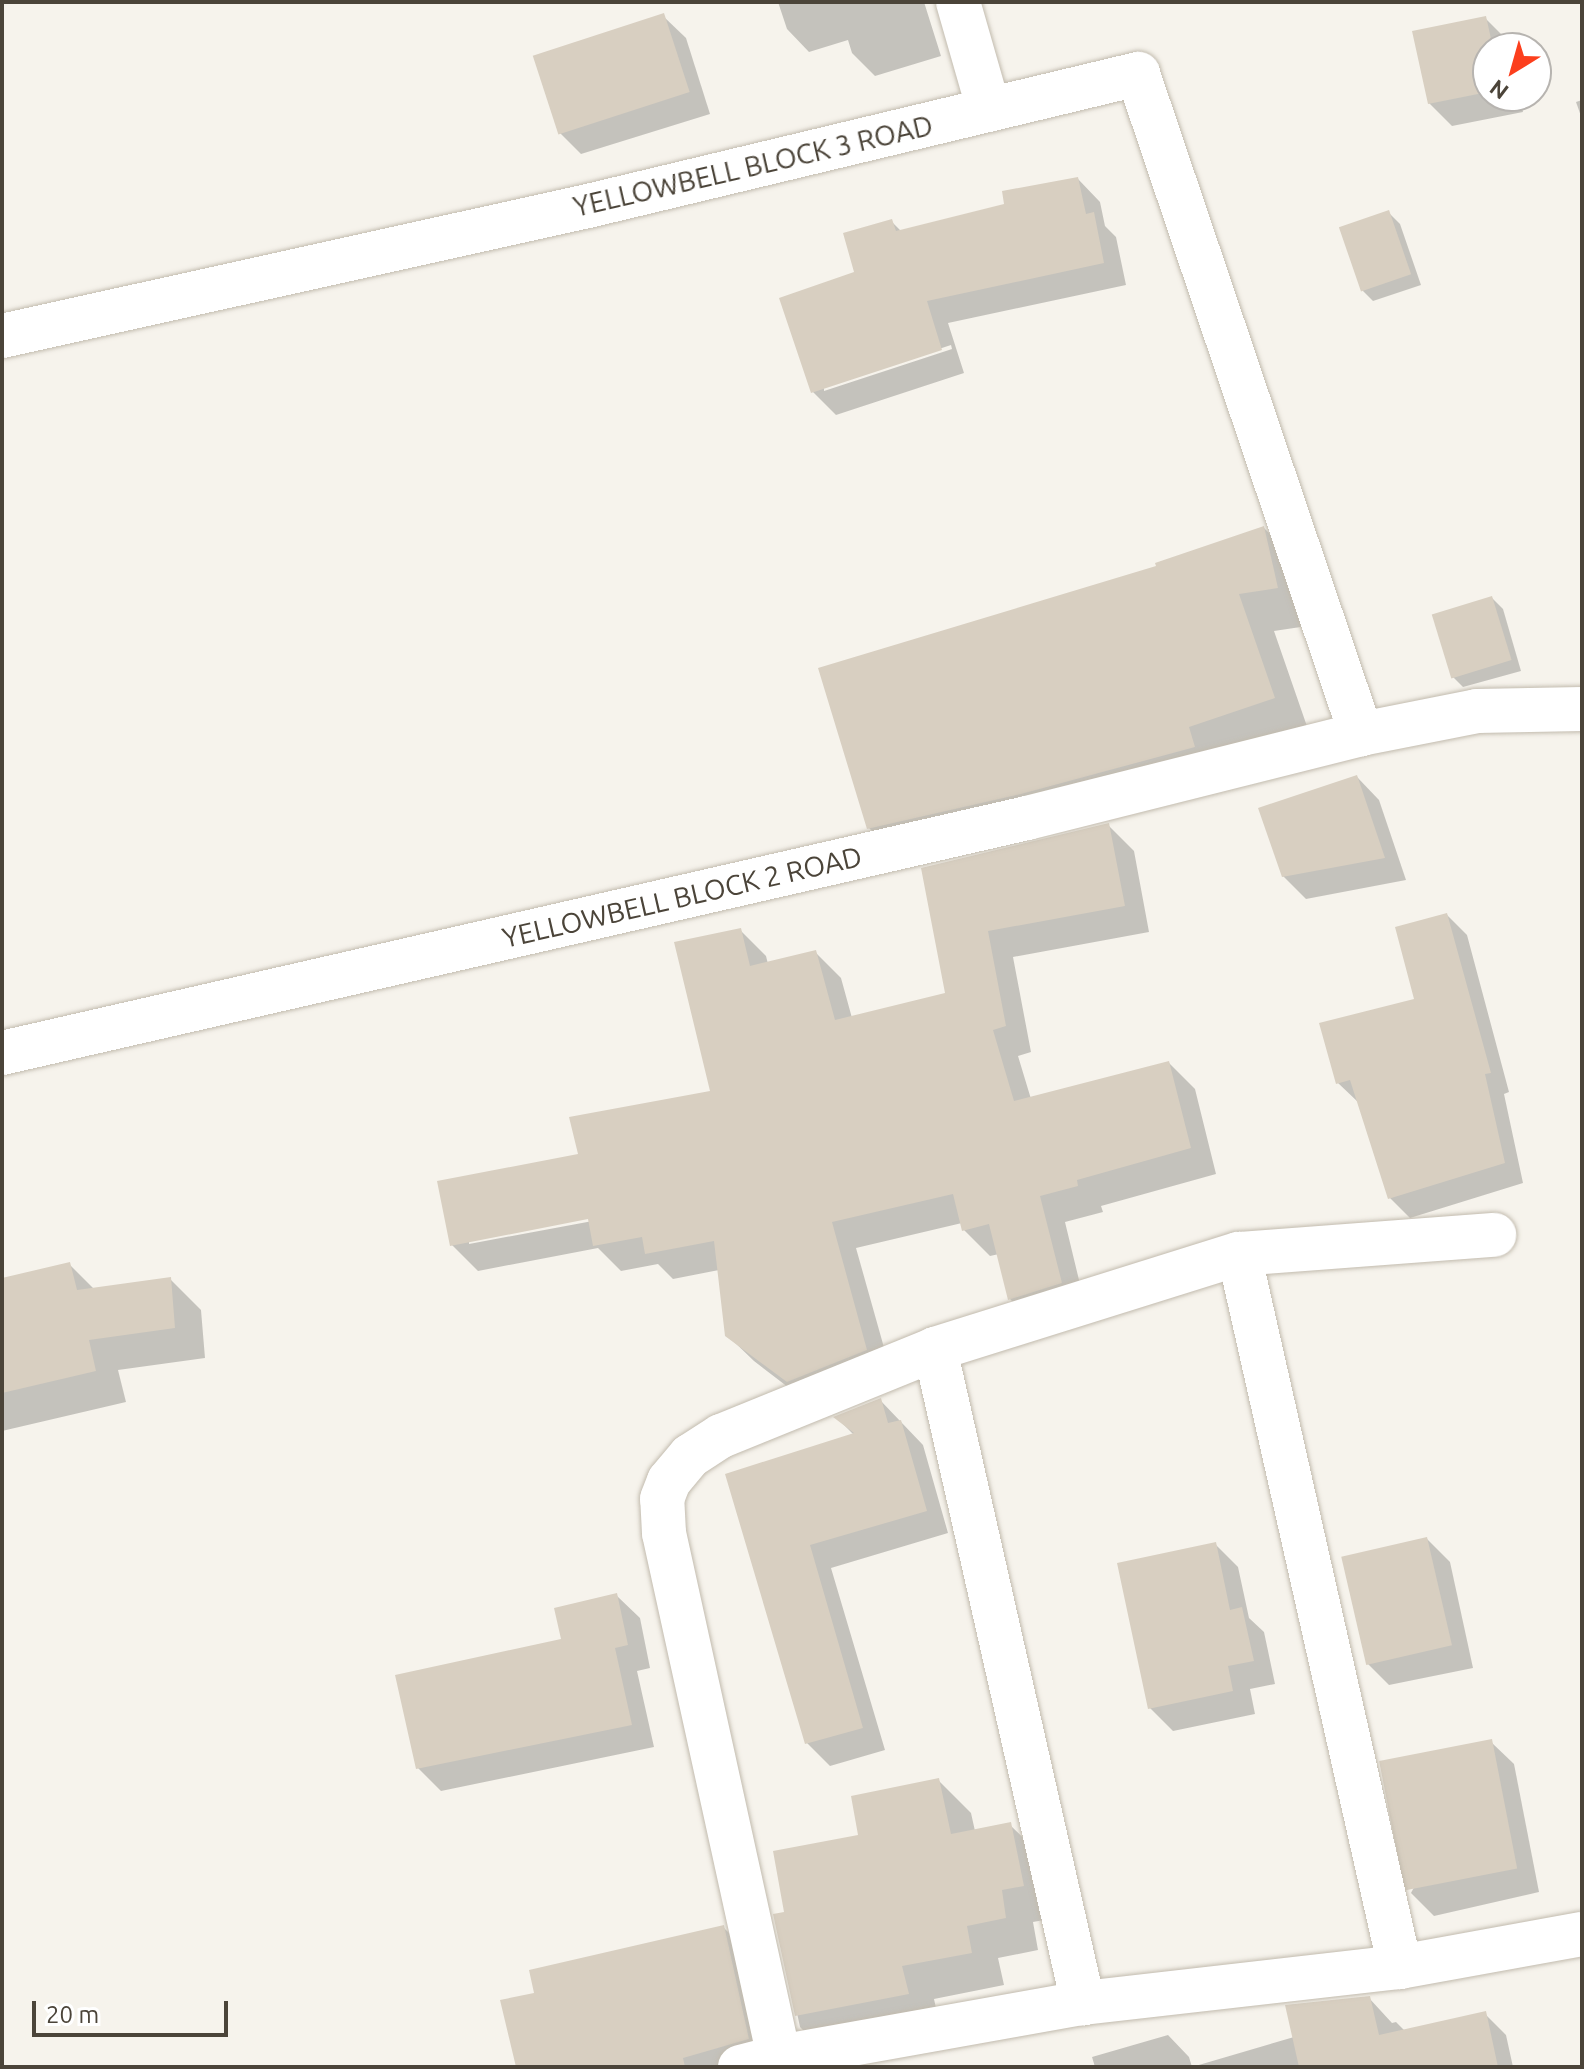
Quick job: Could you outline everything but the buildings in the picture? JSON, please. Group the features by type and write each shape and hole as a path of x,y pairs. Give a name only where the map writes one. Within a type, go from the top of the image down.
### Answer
{"street":[{"path":"958,2 989,110"},
{"name":"YELLOWBELL BLOCK 3 ROAD","path":"2,336 572,209 1138,74 1361,734"},
{"name":"YELLOWBELL BLOCK 2 ROAD","path":"2,1053 1027,818 1361,734 1477,711 1582,709"},
{"path":"1494,1235 1239,1254 935,1349 721,1436 690,1456 669,1481 662,1499 668,1548 759,2062 1083,2003 1400,1967 1582,1934"},
{"path":"1239,1254 1400,1967"},
{"path":"935,1349 1083,2003"}]}
